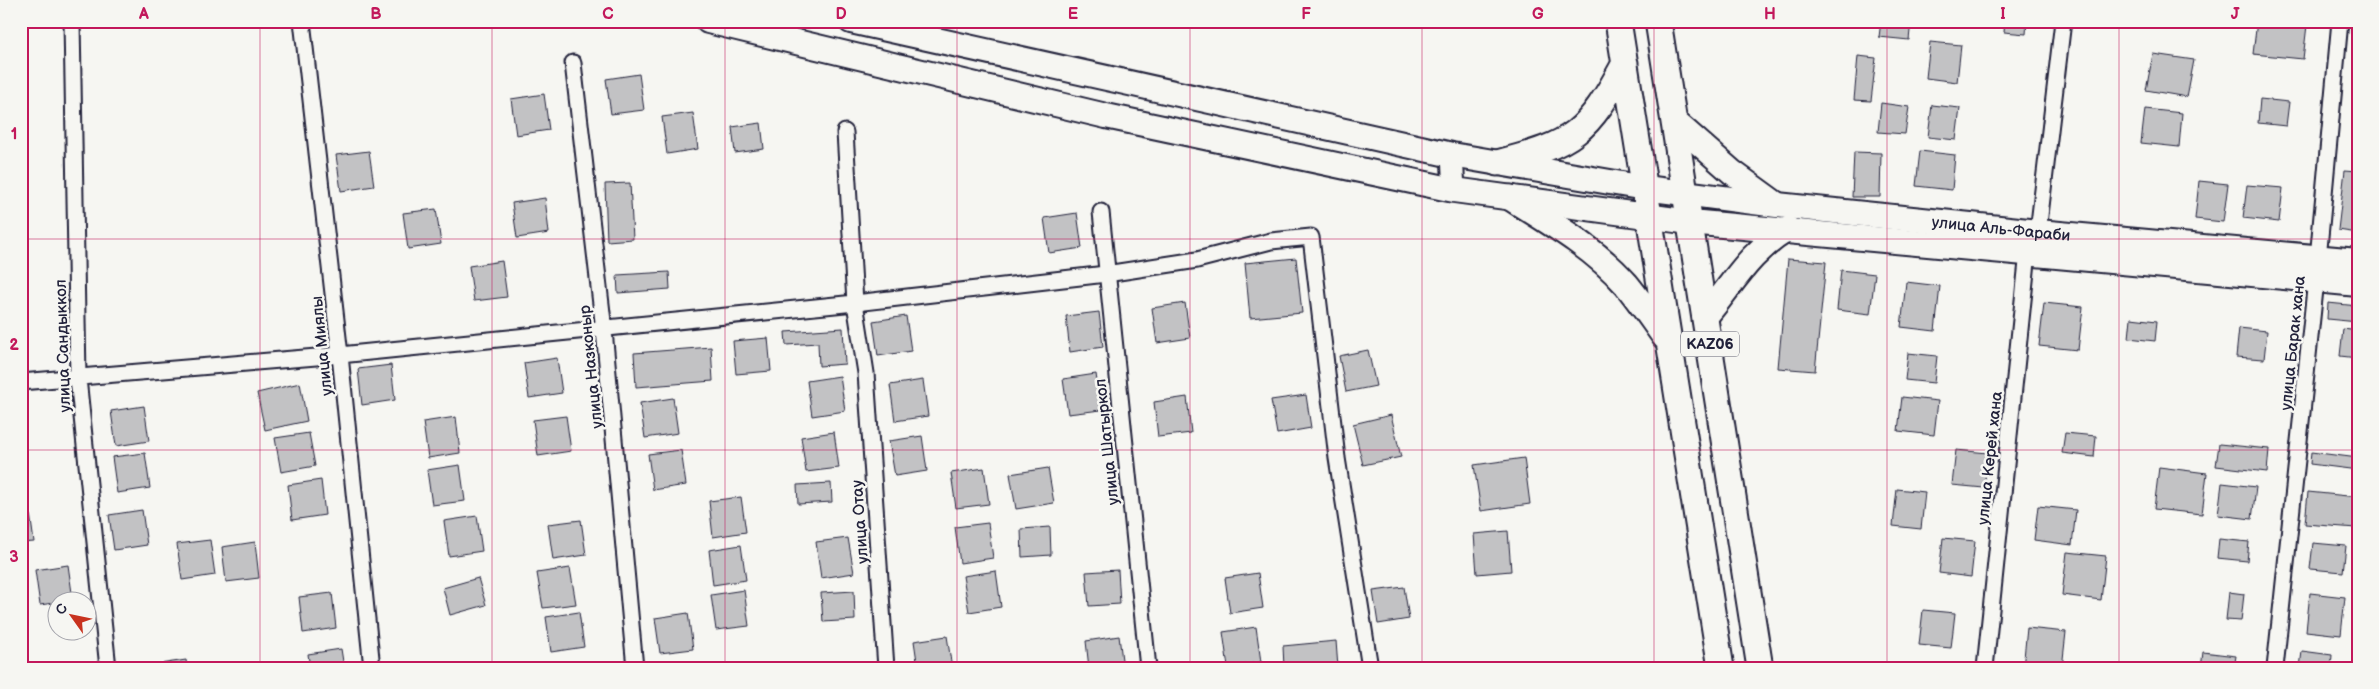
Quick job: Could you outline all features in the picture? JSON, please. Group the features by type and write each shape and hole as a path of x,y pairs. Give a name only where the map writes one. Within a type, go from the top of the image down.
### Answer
{"highway":[{"name":"KАZ06","path":"1618,21 1721,668"},
{"name":"KАZ06","path":"1658,21 1760,668"},
{"path":"1498,164 1541,152 1572,136 1597,112 1625,62"},
{"path":"1511,198 1570,236 1596,256 1624,283 1645,308 1670,345"}],"main road":[{"name":"улица Аль-Фараби","path":"708,21 1106,116 1454,190 1690,222 2033,242 2317,269 2358,284"},
{"name":"улица Аль-Фараби","path":"851,21 1498,164 1645,188 2033,242"},
{"path":"1674,121 1732,172 1778,205"},
{"path":"1452,155 1454,190"},
{"path":"1706,317 1729,289 1743,267 1759,249 1788,229"},
{"name":"улица Аль-Фараби","path":"2317,269 2358,261"}],"street":[{"name":"улица Сандыккол","path":"72,21 78,378 108,668"},
{"name":"улица Миялы","path":"302,21 340,355 372,668"},
{"name":"улица Керей хана","path":"1985,668 2033,242 2063,21"},
{"name":"улица Барак хана","path":"2275,668 2317,269 2340,21"},
{"name":"улица Назконыр","path":"573,63 604,330 635,668"},
{"name":"улица Отау","path":"845,132 855,303 866,373 886,668"},
{"name":"улица Шатыркол","path":"1101,212 1148,668"},
{"path":"21,382 604,330 855,303 1106,274 1197,260 1271,241 1311,237 1336,458 1370,668"}],"building":[{"path":"1881,21 1911,21 1909,40 1879,37"},
{"path":"2005,21 2027,21 2026,34 2004,32"},
{"path":"2257,21 2307,25 2303,59 2253,54"},
{"path":"1930,42 1961,45 1957,82 1926,78"},
{"path":"2153,54 2194,60 2187,97 2146,90"},
{"path":"1858,56 1876,58 1871,101 1854,100"},
{"path":"639,74 644,110 611,114 606,79"},
{"path":"544,94 549,130 516,135 511,99"},
{"path":"2260,99 2289,102 2286,126 2258,123"},
{"path":"1881,103 1909,107 1905,134 1878,132"},
{"path":"1932,105 1960,108 1956,140 1928,137"},
{"path":"2145,109 2182,113 2179,147 2141,143"},
{"path":"693,113 698,149 667,154 662,117"},
{"path":"761,123 764,149 735,153 732,127"},
{"path":"369,151 374,186 341,191 336,155"},
{"path":"1920,151 1955,155 1952,190 1916,186"},
{"path":"1854,152 1881,153 1880,197 1852,197"},
{"path":"2345,170 2358,171 2358,233 2338,230"},
{"path":"2199,181 2228,184 2223,222 2195,219"},
{"path":"630,183 633,239 607,241 605,184"},
{"path":"2247,185 2283,188 2279,222 2243,218"},
{"path":"545,198 549,233 517,238 512,203"},
{"path":"436,209 441,244 408,249 403,213"},
{"path":"1077,213 1082,248 1049,253 1044,218"},
{"path":"1296,258 1302,313 1250,318 1245,263"},
{"path":"1788,259 1826,262 1815,371 1778,368"},
{"path":"502,261 507,297 474,301 469,266"},
{"path":"1841,270 1875,274 1870,314 1837,310"},
{"path":"669,272 670,289 618,293 617,275"},
{"path":"1906,282 1940,286 1935,331 1901,327"},
{"path":"1185,303 1190,338 1157,343 1152,308"},
{"path":"2044,303 2083,307 2078,350 2039,346"},
{"path":"2328,303 2358,306 2358,322 2327,319"},
{"path":"1099,312 1103,347 1070,352 1066,316"},
{"path":"906,316 911,351 878,356 873,321"},
{"path":"2131,318 2157,321 2155,341 2129,338"},
{"path":"843,328 845,364 819,366 818,343 786,345 785,332"},
{"path":"2239,328 2267,331 2264,359 2236,357"},
{"path":"2343,329 2358,331 2358,358 2340,356"},
{"path":"768,338 771,371 736,374 733,341"},
{"path":"711,347 713,381 636,387 634,353"},
{"path":"1368,350 1376,386 1346,392 1339,356"},
{"path":"1908,353 1937,356 1934,383 1905,380"},
{"path":"557,358 562,393 529,398 524,363"},
{"path":"391,365 395,400 362,405 358,369"},
{"path":"1096,374 1101,410 1068,414 1063,379"},
{"path":"840,376 845,411 812,416 807,381"},
{"path":"923,380 928,416 895,421 890,385"},
{"path":"300,383 307,421 265,430 257,393"},
{"path":"1306,395 1311,428 1277,434 1271,400"},
{"path":"1187,397 1191,433 1158,437 1154,402"},
{"path":"1902,397 1938,401 1934,435 1898,431"},
{"path":"673,398 678,433 645,438 640,403"},
{"path":"144,406 149,441 116,446 111,411"},
{"path":"1391,415 1401,457 1363,465 1353,424"},
{"path":"566,416 571,451 538,456 533,420"},
{"path":"456,417 460,453 428,458 423,422"},
{"path":"834,432 839,468 806,472 801,437"},
{"path":"309,433 315,466 281,472 275,438"},
{"path":"2065,433 2096,436 2094,457 2062,453"},
{"path":"922,436 927,471 895,476 889,441"},
{"path":"2219,444 2269,449 2267,472 2216,466"},
{"path":"681,450 686,485 653,490 648,454"},
{"path":"1956,450 1988,453 1984,488 1952,485"},
{"path":"2311,452 2358,458 2358,470 2310,464"},
{"path":"145,453 150,488 117,493 112,457"},
{"path":"1524,458 1530,504 1481,511 1474,465"},
{"path":"460,465 465,501 432,505 427,470"},
{"path":"2159,467 2207,473 2202,514 2154,509"},
{"path":"984,468 989,504 956,508 951,473"},
{"path":"1048,468 1054,503 1016,509 1010,474"},
{"path":"321,480 325,515 292,520 288,485"},
{"path":"831,483 832,502 798,504 797,485"},
{"path":"2222,483 2256,487 2252,519 2218,515"},
{"path":"1897,489 1925,492 1921,529 1893,526"},
{"path":"2308,492 2358,497 2356,528 2305,524"},
{"path":"741,497 746,532 713,537 709,501"},
{"path":"29,506 34,542 21,543 21,507"},
{"path":"2038,506 2076,510 2072,545 2034,540"},
{"path":"142,510 147,545 114,550 109,515"},
{"path":"477,516 482,551 449,556 444,521"},
{"path":"581,520 586,555 553,560 548,524"},
{"path":"988,523 993,558 960,563 955,527"},
{"path":"1050,527 1051,555 1022,557 1021,529"},
{"path":"1508,531 1511,571 1477,574 1474,534"},
{"path":"848,538 854,573 821,578 816,542"},
{"path":"1943,538 1975,541 1971,577 1939,573"},
{"path":"2219,539 2249,542 2247,561 2217,558"},
{"path":"210,540 215,575 182,580 177,544"},
{"path":"255,542 259,578 226,582 222,547"},
{"path":"2313,543 2346,546 2343,572 2310,569"},
{"path":"741,545 746,580 713,585 709,550"},
{"path":"2067,552 2106,556 2101,600 2062,595"},
{"path":"68,565 72,592 48,592 48,604 40,605 35,570"},
{"path":"570,568 576,604 543,608 537,573"},
{"path":"1118,570 1120,604 1089,606 1086,572"},
{"path":"996,571 1001,607 969,612 963,576"},
{"path":"1258,573 1263,608 1230,613 1225,578"},
{"path":"478,578 486,605 450,615 443,588"},
{"path":"1404,587 1409,619 1378,624 1373,591"},
{"path":"744,590 749,626 716,630 711,595"},
{"path":"854,591 855,620 823,622 821,593"},
{"path":"2229,592 2244,594 2241,621 2226,620"},
{"path":"332,593 336,628 303,633 299,597"},
{"path":"2310,593 2345,597 2341,635 2306,631"},
{"path":"1923,610 1955,613 1951,648 1919,645"},
{"path":"579,612 584,647 551,652 546,617"},
{"path":"688,613 693,649 660,653 655,618"},
{"path":"1256,627 1261,662 1228,667 1223,632"},
{"path":"2027,628 2066,632 2062,668 2023,668"},
{"path":"947,636 952,668 918,668 914,641"},
{"path":"1119,636 1123,668 1089,668 1086,641"},
{"path":"1336,641 1338,668 1284,668 1283,646"},
{"path":"341,649 344,668 310,668 308,654"},
{"path":"2302,651 2332,655 2331,668 2300,668"},
{"path":"2203,652 2236,656 2234,668 2201,668"},
{"path":"186,660 187,668 154,668 153,665"},
{"path":"686,663 687,668 656,668"}]}
